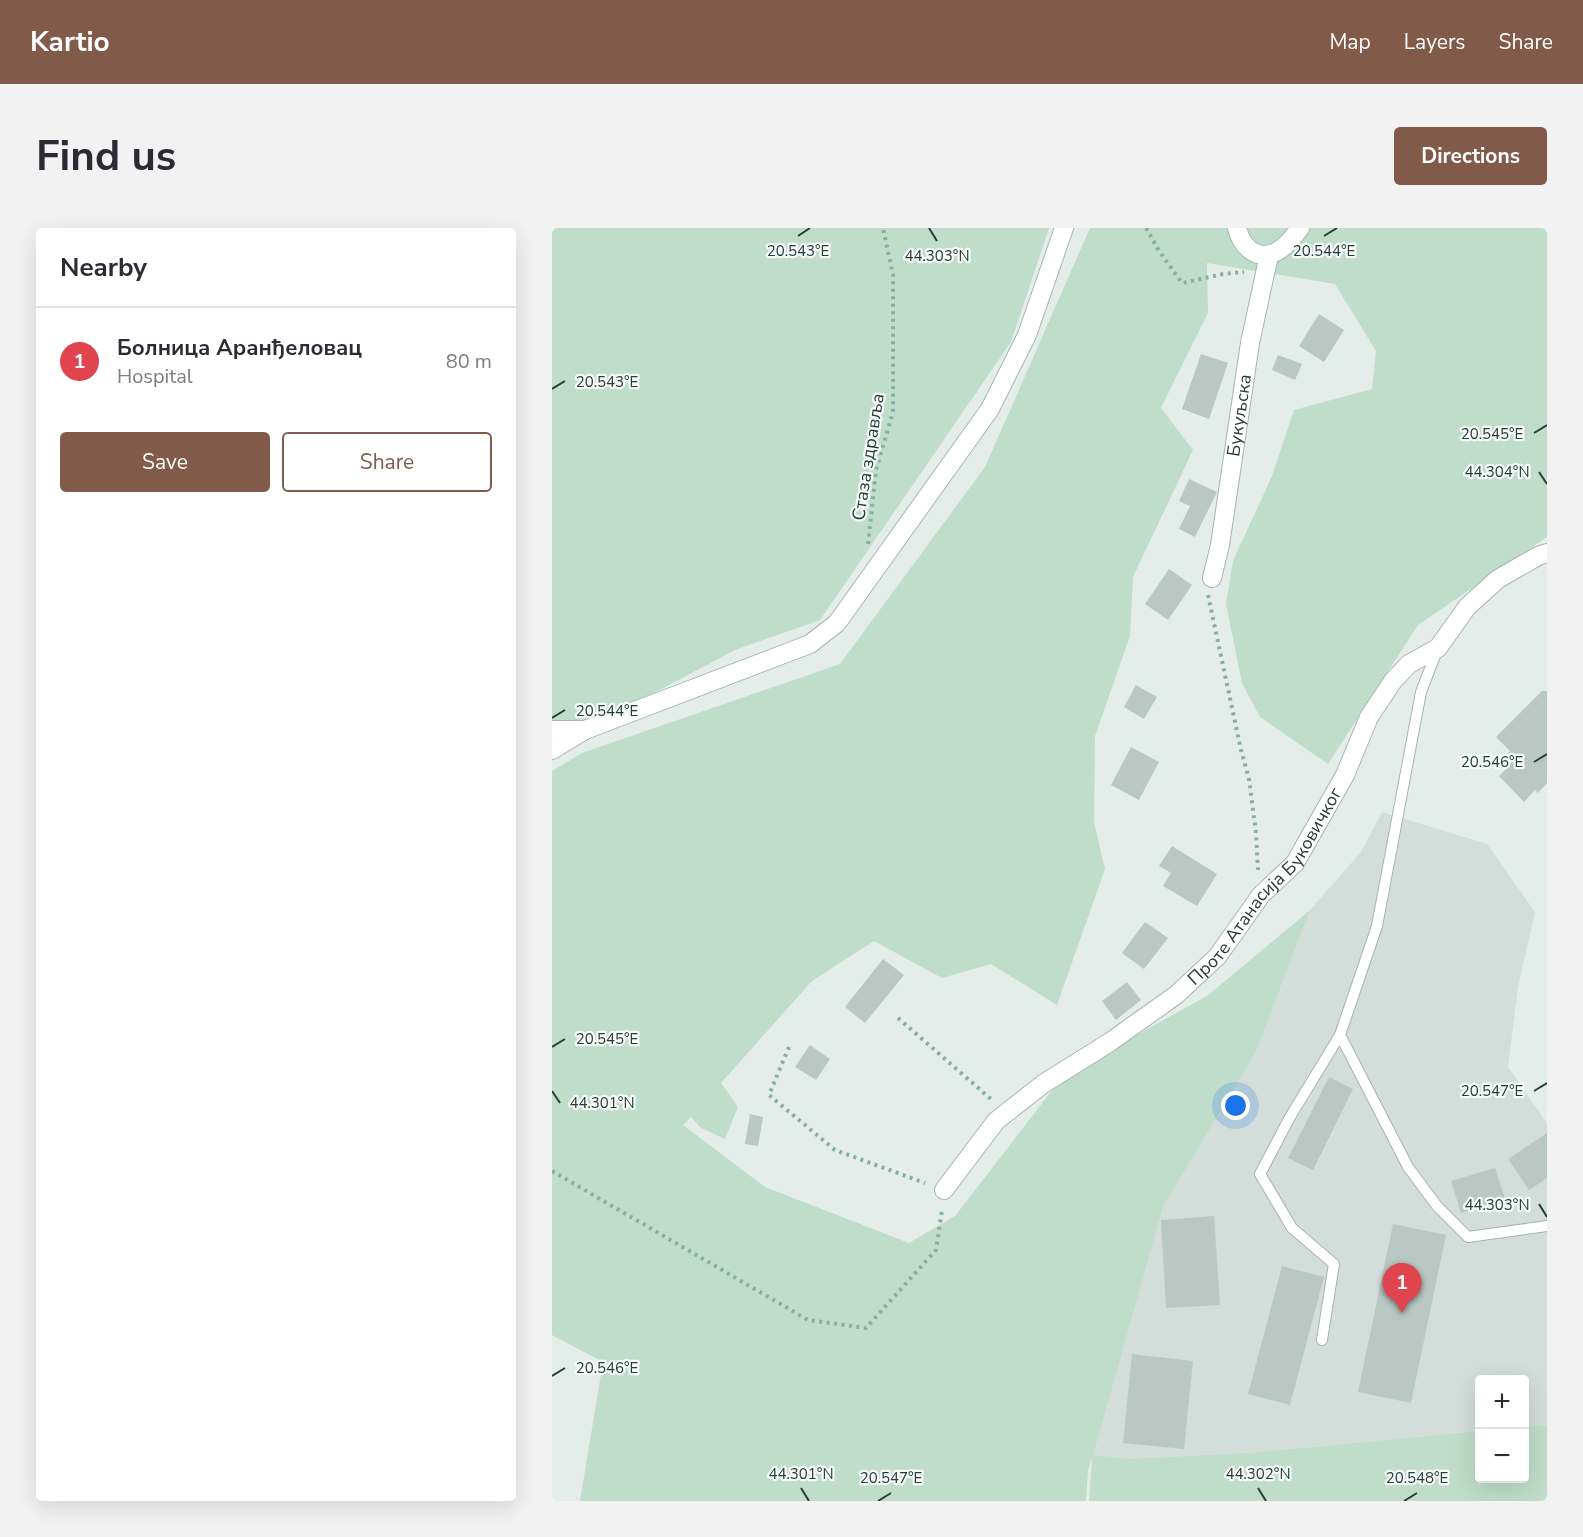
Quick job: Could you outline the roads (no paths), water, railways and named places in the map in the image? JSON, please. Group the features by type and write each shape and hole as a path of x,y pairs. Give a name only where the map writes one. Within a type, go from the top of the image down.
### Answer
{"street":[{"path":"552,750 585,730 810,645 837,623 990,409 1027,335 1064,228"},
{"path":"1237,228 1243,242 1268,263 1300,228"},
{"name":"Букуљска","path":"1212,578 1220,545 1250,343 1268,263"},
{"name":"Проте Атанасија Буковичког","path":"944,1190 996,1121 1043,1084 1110,1042 1176,995 1217,957 1261,895 1295,863 1346,775 1369,717 1393,681 1409,664 1438,648 1467,607 1498,579 1547,553"},
{"path":"552,730 585,730"}],"lane":[{"path":"1322,1340 1334,1264 1292,1228 1260,1174 1290,1117 1340,1035 1377,926 1421,692 1438,648"},
{"path":"1340,1035 1408,1167 1437,1206 1468,1237 1547,1226"}],"place":[{"name":"Болница Аранђеловац","path":"1402,1313"}]}
